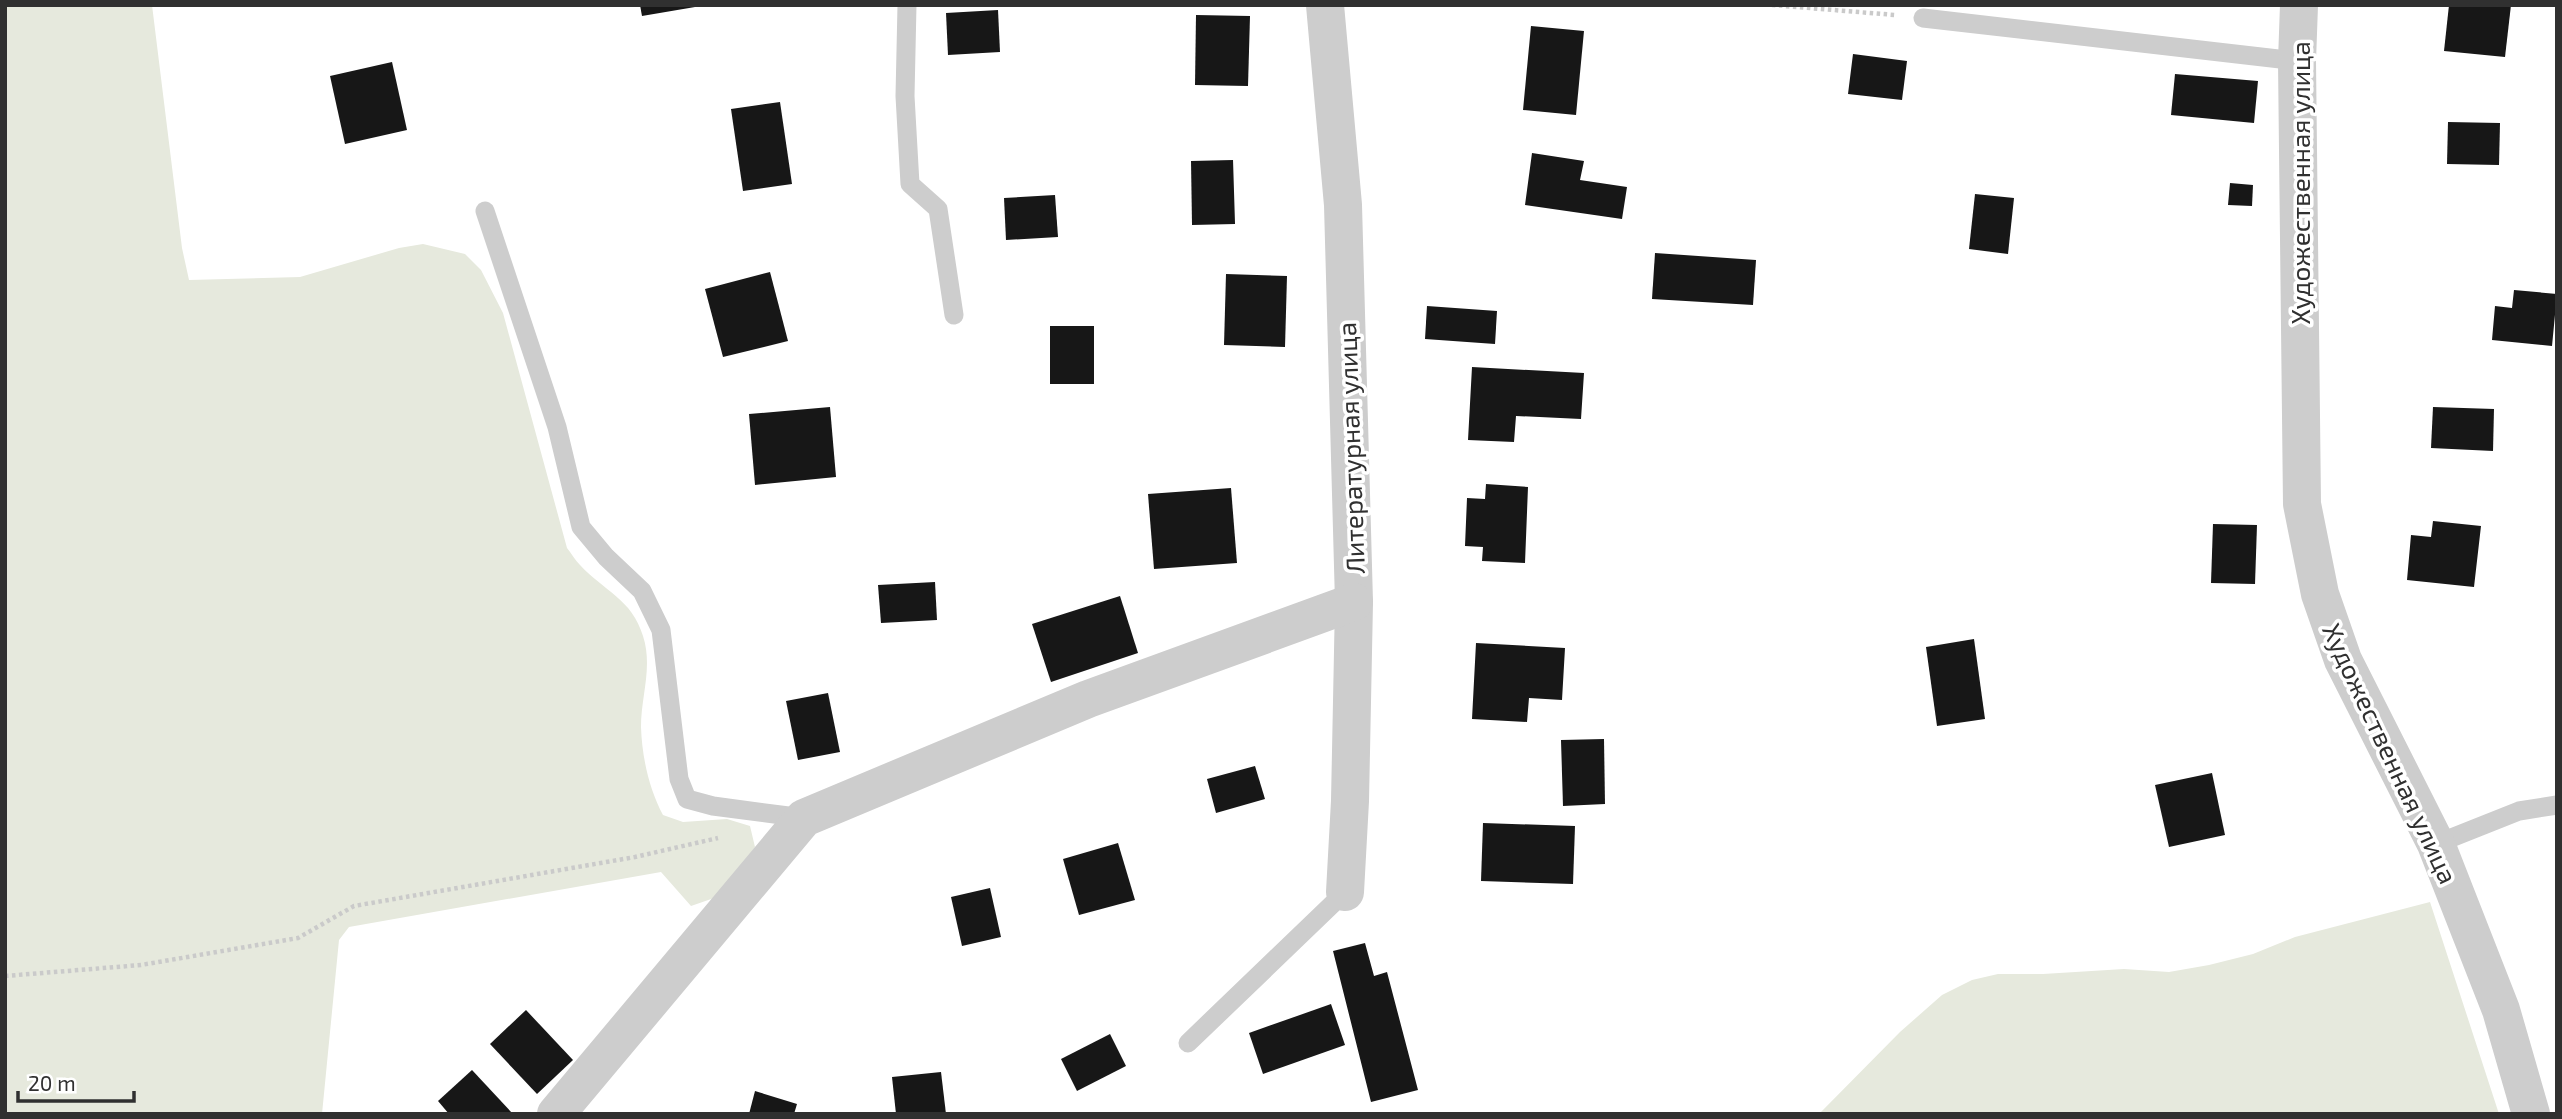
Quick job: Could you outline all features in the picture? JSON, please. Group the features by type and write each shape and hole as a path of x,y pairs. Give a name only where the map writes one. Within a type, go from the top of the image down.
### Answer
{"street":[{"name":"Литературная улица","path":"1325,5 1343,205 1354,603 1350,801 1345,892"},
{"name":"Художественная улица","path":"2299,5 2297,61 2302,505 2320,594 2343,660 2436,844 2501,1010 2531,1114"},
{"path":"556,1114 804,818 1088,699 1354,603"}],"lane":[{"path":"907,5 905,96 910,184 938,209 954,315"},
{"path":"1923,18 2297,61"},
{"path":"485,211 556,427 581,527 606,557 642,591 661,630 679,779 687,799 713,806 804,818"},
{"path":"2436,844 2519,811 2557,792"},
{"path":"2519,811 2557,805"},
{"path":"1188,1043 1345,892"}],"path":[{"path":"1772,5 1923,18"},
{"path":"5,976 141,965 298,938 354,906 635,857 726,836"}],"shaded area":[{"path":"5,5 152,5 182,248 189,280 300,277 399,248 423,244 465,254 481,270 503,313 567,548 589,574 625,604 643,636 647,670 641,727 647,772 658,805 663,815 683,822 727,819 750,826 755,847 743,865 714,898 691,906 661,872 349,927 339,940 322,1114 5,1114"},
{"path":"2430,902 2499,1114 1819,1114 1900,1032 1942,995 1972,980 1998,974 2124,969 2169,972 2253,954 2295,937"}],"building":[{"path":"640,5 694,5 695,7 642,16"},
{"path":"2449,5 2511,5 2505,57 2444,51"},
{"path":"998,10 1000,52 948,55 946,13"},
{"path":"1196,15 1250,16 1248,86 1195,85"},
{"path":"1531,26 1584,31 1576,115 1523,110"},
{"path":"1853,54 1907,61 1902,100 1848,94"},
{"path":"392,62 407,130 345,144 330,76"},
{"path":"2175,74 2258,81 2254,123 2171,115"},
{"path":"780,102 792,184 743,191 731,109"},
{"path":"2448,122 2500,123 2499,165 2447,164"},
{"path":"1532,153 1584,161 1580,180 1627,187 1622,219 1525,205"},
{"path":"1233,160 1235,224 1192,225 1191,161"},
{"path":"2230,183 2253,185 2252,206 2228,205"},
{"path":"1975,194 2014,198 2008,254 1969,249"},
{"path":"1055,195 1058,237 1006,240 1004,198"},
{"path":"1655,253 1756,260 1753,305 1652,299"},
{"path":"770,272 788,341 723,357 705,289"},
{"path":"1226,274 1287,276 1285,347 1224,345"},
{"path":"2514,290 2557,294 2552,346 2492,340 2495,306 2512,308"},
{"path":"1427,306 1497,311 1495,344 1425,339"},
{"path":"1050,326 1094,326 1094,384 1050,384"},
{"path":"1472,367 1584,373 1581,419 1516,416 1514,442 1468,440"},
{"path":"830,407 836,477 755,485 749,414"},
{"path":"2433,407 2494,409 2493,451 2431,448"},
{"path":"1486,484 1528,487 1525,563 1482,561 1483,547 1465,546 1467,498 1485,499"},
{"path":"1231,488 1237,563 1154,569 1148,494"},
{"path":"2433,521 2481,526 2474,587 2407,580 2411,535 2431,537"},
{"path":"2213,524 2257,525 2255,584 2211,583"},
{"path":"935,582 937,620 881,623 878,585"},
{"path":"1120,596 1138,653 1051,682 1032,624"},
{"path":"1974,639 1985,719 1937,726 1926,647"},
{"path":"1476,643 1565,648 1562,700 1529,698 1527,722 1472,719"},
{"path":"828,693 840,752 798,760 786,701"},
{"path":"1604,739 1605,804 1563,806 1561,740"},
{"path":"1255,766 1265,799 1216,813 1207,779"},
{"path":"2212,773 2225,835 2169,847 2155,785"},
{"path":"1483,823 1575,826 1573,884 1481,881"},
{"path":"1118,843 1135,900 1079,915 1063,859"},
{"path":"990,888 1001,937 962,946 951,897"},
{"path":"1365,943 1374,976 1387,972 1418,1090 1371,1102 1333,951"},
{"path":"1331,1004 1345,1045 1263,1074 1249,1033"},
{"path":"526,1010 573,1060 537,1094 490,1044"},
{"path":"1110,1034 1126,1066 1077,1091 1061,1059"},
{"path":"472,1070 513,1114 449,1114 438,1101"},
{"path":"941,1072 946,1114 896,1114 892,1077"},
{"path":"755,1091 797,1104 794,1114 749,1114"}]}
